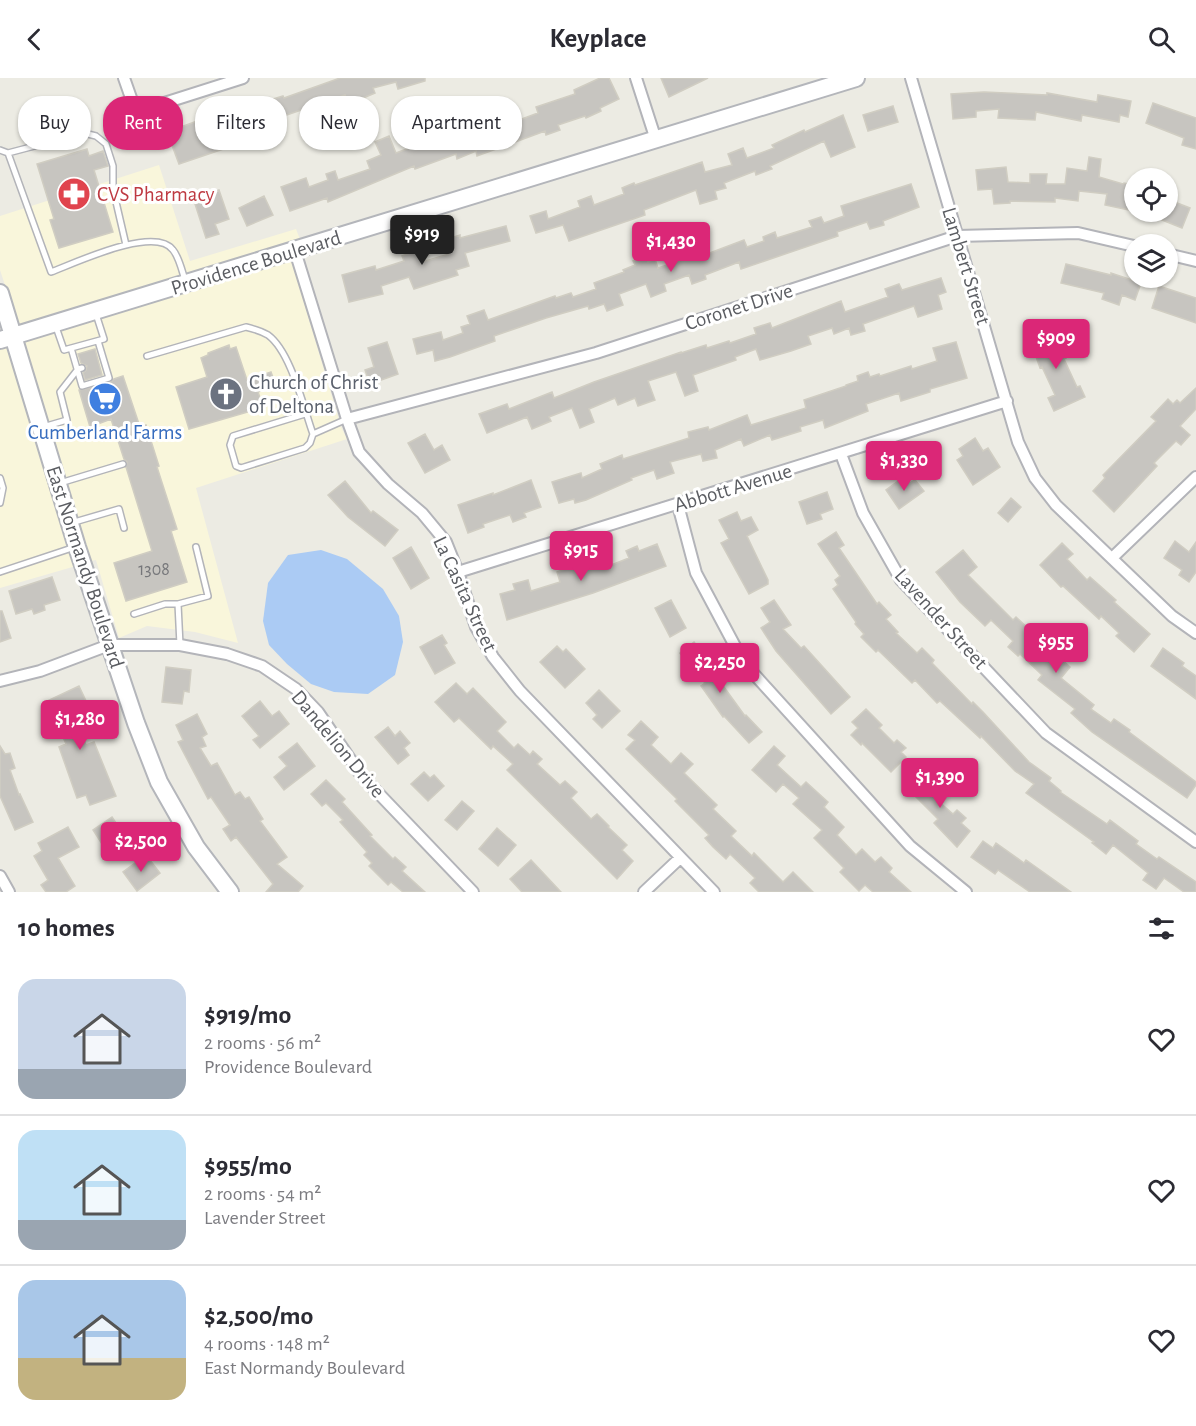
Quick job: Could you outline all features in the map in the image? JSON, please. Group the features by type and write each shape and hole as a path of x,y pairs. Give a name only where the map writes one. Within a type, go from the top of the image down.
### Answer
{"main road":[{"name":"Providence Boulevard","path":"7,338 187,285 856,78"},
{"name":"East Normandy Boulevard","path":"0,293 7,338 41,428 77,547 136,723 159,782 196,847 230,892"}],"street":[{"path":"124,78 136,112 243,78"},
{"path":"636,78 656,140"},
{"name":"Lambert Street","path":"911,78 1018,442 1035,478 1056,505 1172,616 1196,633"},
{"name":"Coronet Drive","path":"347,419 596,353 957,236 1078,233 1124,244"},
{"name":"La Casita Street","path":"296,251 359,452 388,484 422,513 446,542 476,627 493,657 520,691 714,892"},
{"path":"1178,257 1196,261"},
{"name":"Abbott Avenue","path":"458,572 1007,401"},
{"name":"Lavender Street","path":"841,454 863,513 901,580 1046,733 1196,842"},
{"path":"1112,558 1196,477"},
{"path":"678,505 696,573 744,663 910,846 966,892"},
{"name":"Dandelion Drive","path":"0,681 40,671 109,645 180,645 227,654 262,666 296,689 318,712 361,775 473,892"},
{"path":"644,892 681,858"},
{"path":"0,876 9,892"}],"lane":[{"path":"0,150 8,153 84,133 96,136 106,144 113,166 112,189 126,245"},
{"path":"8,153 51,272 126,245 147,240 160,241 173,249 187,285"},
{"path":"55,324 64,350 104,339 96,312"},
{"path":"147,356 246,327 270,337 284,352 313,434 310,443 305,448 241,468 237,466 230,445 233,436 305,414"},
{"path":"71,348 80,368 82,386 109,378 101,362 98,340"},
{"path":"41,428 67,420 60,392 80,368"},
{"path":"313,434 347,419"},
{"path":"58,484 123,464"},
{"path":"0,478 3,488 0,503"},
{"path":"70,523 119,509 124,528"},
{"path":"0,572 77,547"},
{"path":"134,614 165,604 178,604 208,596 196,547"},
{"path":"178,604 180,645"}],"shaded area":[{"path":"159,165 190,261 296,229 301,242 19,327 0,270 0,216"},
{"path":"291,259 341,427 347,439 196,488 238,643 195,632 147,626 119,638 96,560 89,561 22,340"},
{"path":"9,344 76,566 0,588 0,347"}],"water":[{"path":"321,550 347,559 383,589 399,616 403,642 395,675 368,694 334,692 311,684 269,645 263,621 268,583 288,555"}],"building":[{"path":"340,78 425,78 425,81 398,89 396,82 373,88 375,93 368,96 299,96 299,111 287,115 287,97"},
{"path":"600,78 609,78 619,99 586,118 585,116 558,125 560,130 546,135 545,131 522,139 522,119 538,113 536,107 575,94 574,90"},
{"path":"661,78 708,78 669,97"},
{"path":"984,92 1047,95 1047,93 1097,102 1098,95 1131,101 1128,117 1120,115 1119,122 1082,115 1081,121 1036,112 1035,120 998,118 999,109 976,111 976,117 953,119 951,94"},
{"path":"1153,103 1196,118 1196,149 1182,145 1184,138 1146,123"},
{"path":"893,106 898,122 868,131 863,115"},
{"path":"843,115 855,147 831,157 824,141 770,166 772,169 756,175 755,171 724,183 726,188 715,191 717,199 700,204 696,190 644,210 645,215 569,241 563,225 536,233 530,216 546,211 548,219 580,207 578,201 591,196 594,205 624,194 622,188 634,183 635,185 702,162 705,172 732,165 728,154 743,148 747,158 774,148 772,145 804,130 805,132"},
{"path":"195,122 195,150 220,150 179,164 174,150 183,150 183,126"},
{"path":"389,136 391,150 395,150 396,153 404,150 493,150 477,156 476,151 457,159 456,154 415,169 414,166 328,202 327,198 290,211 281,187 306,178 309,187 328,180 326,174 335,171 338,180 370,169 367,161 381,155 379,140"},
{"name":"CVS Pharmacy","path":"84,150 87,150 89,156 103,151 108,166 94,170 113,232 59,248 50,220 54,219 37,164"},
{"path":"1089,157 1101,159 1099,177 1124,183 1124,209 1105,205 1107,194 1079,191 1078,201 1055,198 1055,202 1010,201 1010,203 994,204 992,189 978,190 976,170 1006,167 1008,182 1030,183 1030,174 1047,174 1046,184 1065,184 1067,168 1087,171"},
{"path":"911,184 919,207 883,221 884,225 870,229 867,222 837,232 838,236 741,269 739,262 705,275 706,279 692,284 689,275 664,284 666,291 651,297 646,284 619,294 623,305 607,311 604,304 589,309 588,306 546,318 494,336 495,341 450,357 435,361 433,350 417,354 413,339 441,332 443,340 463,333 461,327 470,324 467,316 484,310 488,320 555,296 556,298 571,293 573,297 596,289 594,283 624,272 623,270 635,265 633,261 646,256 648,262 655,259 658,268 679,261 676,255 696,248 699,257 744,240 747,247 764,241 763,237 775,232 777,238 812,227 809,221 821,217 824,223 844,216 841,206"},
{"path":"219,190 229,219 215,224 219,234 206,238 195,204 207,200 205,195"},
{"path":"264,196 273,215 247,226 239,208"},
{"path":"1178,203 1190,208 1182,228 1167,222 1178,222"},
{"path":"506,226 510,241 465,253 469,266 456,270 458,275 414,289 409,277 381,286 383,294 349,302 342,275 375,266 376,270 404,261 402,256 418,250 422,262 449,254 444,240"},
{"path":"1066,264 1111,275 1111,273 1124,277 1124,288 1139,288 1135,300 1122,295 1119,305 1102,299 1104,293 1061,283"},
{"path":"941,278 946,292 938,295 942,309 918,317 914,306 863,324 865,331 851,335 849,328 834,334 832,328 808,336 811,344 760,360 756,349 735,357 736,360 693,375 698,391 685,396 676,372 648,381 655,400 638,406 635,398 618,405 615,398 589,409 594,422 580,428 572,408 549,417 551,421 532,429 527,417 487,433 479,414 507,404 509,409 552,392 554,398 681,352 706,345 707,348 729,341 730,343 756,334 754,328 770,323 772,328 841,301 845,312 888,297 885,289 899,284 902,290"},
{"path":"1158,288 1196,298 1196,323 1152,308"},
{"path":"1044,329 1049,342 1059,338 1066,358 1064,359 1077,387 1080,386 1085,397 1054,411 1048,398 1055,395 1042,367 1040,368 1028,334"},
{"path":"387,342 398,374 370,384 365,370 374,367 368,348"},
{"path":"956,342 967,378 901,401 899,393 866,404 868,411 825,428 823,420 800,427 801,431 772,440 770,435 744,446 741,439 715,450 717,458 703,461 701,454 670,462 674,473 657,479 654,470 631,478 632,480 586,500 575,503 574,499 559,503 552,482 581,473 582,478 602,469 600,464 622,455 623,459 689,438 688,432 708,427 709,430 747,415 751,425 806,408 804,400 858,381 857,376 868,372 870,377 879,374 880,376 937,361 933,348"},
{"path":"229,345 230,349 236,347 247,380 271,372 276,386 258,392 262,403 249,407 251,411 189,429 176,387 207,377 201,358"},
{"path":"95,349 102,375 85,380 83,373 87,366 81,363 78,354"},
{"path":"123,376 140,427 146,425 159,466 157,467 177,529 171,531 187,582 126,601 114,563 152,551 126,467 127,462 111,419 90,427 79,390 110,383"},
{"path":"1196,388 1196,409 1180,426 1190,435 1181,445 1176,441 1154,463 1157,466 1114,512 1093,491 1105,478 1103,475 1156,421 1151,417 1168,399 1173,404 1177,400 1180,403"},
{"path":"425,434 434,450 442,445 450,460 425,473 408,443"},
{"path":"975,438 983,451 988,448 1000,467 973,485 957,460 963,456 959,449"},
{"path":"905,476 910,483 915,480 924,491 899,509 886,490"},
{"path":"531,480 541,507 524,513 526,517 513,522 510,515 483,524 484,527 468,533 458,505 493,493 493,495"},
{"path":"345,481 371,513 373,511 398,530 385,546 348,517 328,495"},
{"path":"827,492 833,509 820,514 822,519 807,524 799,502"},
{"path":"1011,498 1021,507 1008,522 998,513"},
{"path":"737,512 741,521 751,517 758,530 747,536 768,580 768,584 749,594 721,543 729,539 719,520"},
{"path":"836,532 844,545 839,548 877,604 879,602 891,615 886,619 898,632 896,633 917,653 922,648 934,660 932,663 972,704 973,702 983,712 1029,762 1051,778 1049,781 1060,792 1107,824 1110,820 1138,841 1136,844 1196,882 1196,892 1184,892 1164,878 1156,889 1143,880 1148,873 1113,845 1106,854 1092,843 1094,842 1026,793 1034,784 1015,771 981,736 980,738 940,701 937,703 915,680 912,683 861,637 864,634 833,589 838,585 835,580 840,576 818,544"},
{"path":"1175,541 1189,552 1196,542 1196,572 1189,582 1179,575 1182,570 1164,558"},
{"path":"1062,543 1073,554 1067,559 1087,580 1090,577 1150,634 1134,652 1116,636 1119,633 1101,616 1099,619 1063,586 1061,587 1040,565"},
{"path":"657,544 666,566 593,593 507,620 500,594 515,590 513,584 528,580 531,591 560,582 557,572 596,558 601,569 629,558 626,551 637,546 639,551"},
{"path":"411,547 429,578 411,589 393,558"},
{"path":"963,550 977,567 968,575 1013,620 1016,617 1070,667 1061,678 1094,705 1091,709 1111,723 1114,719 1130,730 1129,732 1196,782 1187,798 1092,732 1071,713 1075,709 1038,680 1042,675 1020,654 1018,656 1008,647 1013,641 991,620 985,626 960,602 936,572"},
{"path":"52,577 60,600 44,605 45,610 34,614 32,609 16,614 9,591"},
{"path":"671,600 686,628 670,637 655,608"},
{"path":"774,600 791,625 783,629 801,648 804,646 850,697 831,714 776,651 761,628 770,622 761,608"},
{"path":"0,611 2,611 11,638 0,642"},
{"path":"442,635 447,643 444,645 455,663 435,674 420,647"},
{"path":"694,642 745,716 762,732 749,743 723,717 701,686 705,683 680,653"},
{"path":"557,646 563,652 566,649 585,669 565,688 540,662"},
{"path":"1163,648 1184,663 1182,666 1196,676 1196,699 1151,666"},
{"path":"166,667 191,670 189,692 184,691 182,704 162,702"},
{"path":"456,683 467,694 473,688 506,722 497,731 514,748 518,744 530,755 533,751 542,759 537,764 560,785 565,781 577,792 571,798 591,819 597,814 627,845 622,850 633,861 617,879 507,770 513,764 493,746 491,749 459,718 454,722 435,702"},
{"path":"79,686 86,701 74,707 77,715 75,716 86,745 94,742 116,796 90,805 86,795 77,798 59,747 66,744 47,701"},
{"path":"599,690 620,711 602,728 593,719 597,715 586,703"},
{"path":"260,701 272,716 279,711 289,724 260,748 253,740 259,736 242,716"},
{"path":"866,709 882,725 879,728 894,743 897,740 906,748 901,752 906,757 891,772 851,735 858,728 852,722"},
{"path":"197,714 207,734 202,737 206,746 200,748 211,766 217,763 235,795 240,792 245,799 249,797 263,819 260,821 287,857 277,864 303,886 298,892 266,892 273,884 236,837 231,841 223,829 230,825 211,797 208,799 178,742 183,740 176,725"},
{"path":"641,721 658,737 651,745 671,764 681,753 693,764 684,773 717,805 713,809 736,831 731,836 752,856 754,853 783,882 793,872 813,892 759,892 750,883 755,878 730,854 726,859 713,847 705,838 709,835 675,801 677,799 626,749 635,740 628,735"},
{"path":"388,727 395,736 400,731 410,743 404,748 409,755 398,764 375,737"},
{"path":"297,743 315,766 284,790 274,777 287,766 279,757"},
{"path":"0,746 5,754 10,753 15,768 10,770 19,795 33,822 15,830 0,796"},
{"path":"774,746 785,756 777,765 801,787 806,782 828,802 824,807 844,827 837,835 856,855 862,849 875,862 881,857 892,868 889,872 911,892 873,892 865,885 859,891 840,872 844,868 814,838 822,830 793,804 799,798 783,784 776,792 752,770"},
{"path":"424,772 430,778 434,775 444,786 428,801 411,784"},
{"path":"922,774 928,779 932,775 940,783 936,787 942,794 937,800 953,814 957,810 966,818 961,823 970,831 957,847 934,823 938,819 908,789"},
{"path":"326,780 345,799 342,802 372,835 370,836 393,859 395,857 406,867 402,871 425,892 403,892 391,882 388,885 369,866 372,863 364,855 367,852 340,822 343,820 326,803 322,806 311,794"},
{"path":"462,801 474,811 457,830 445,820"},
{"path":"112,817 118,826 121,824 134,843 111,858 93,830"},
{"path":"68,827 79,847 58,858 75,886 66,892 46,892 41,885 48,880 34,856 42,851 38,843"},
{"path":"497,828 516,845 498,866 479,849"},
{"path":"983,841 993,848 996,843 1024,863 1026,860 1071,892 1030,892 998,870 995,874 971,857"},
{"path":"146,855 160,873 137,891 123,872"},
{"path":"531,860 561,892 522,892 510,879"}],"place":[{"name":"CVS Pharmacy","path":"74,194"},
{"name":"Church of Christ of Deltona","path":"226,394"},
{"name":"Cumberland Farms","path":"105,399"}]}
